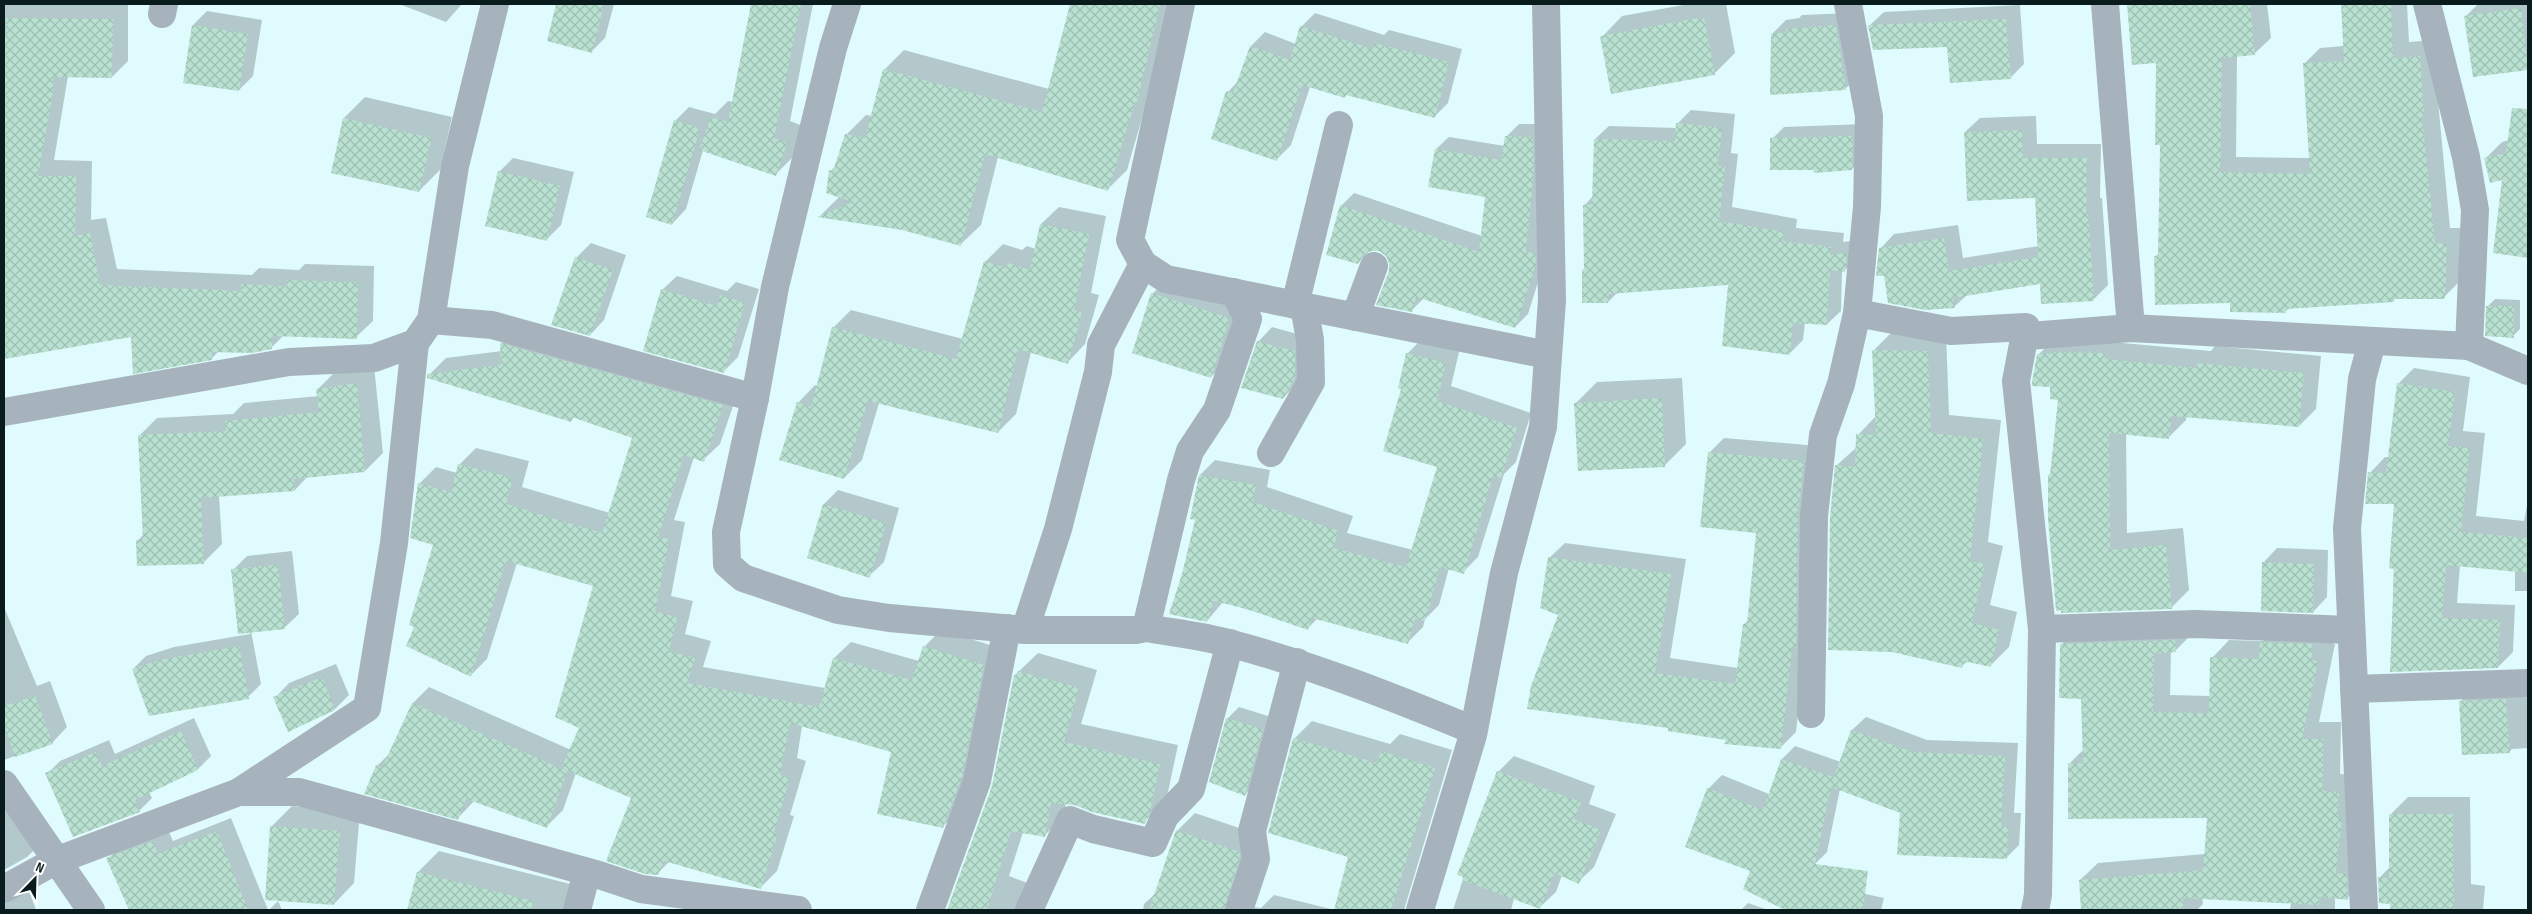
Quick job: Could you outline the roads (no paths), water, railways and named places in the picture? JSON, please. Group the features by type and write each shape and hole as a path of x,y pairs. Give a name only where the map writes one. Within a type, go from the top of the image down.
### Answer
{"street":[{"path":"4,889 55,861 239,792 367,708 394,543 415,343 431,320 455,166 495,4"},
{"path":"847,4 833,48 775,287 755,398 726,532 727,564 743,578 838,610 889,618 1016,629 1136,630 1146,628 1230,643 1297,662 1474,730"},
{"path":"1181,4 1130,240 1143,264 1166,279 1548,355"},
{"path":"1811,714 1814,516 1823,435 1841,384 1857,313 1867,206 1870,116 1848,4"},
{"path":"2105,4 2131,328"},
{"path":"2433,5 2466,157 2475,210 2469,346"},
{"path":"1420,910 1474,730 1504,573 1544,427 1552,300 1540,7"},
{"path":"1271,453 1311,382 1310,340 1299,305 1339,125"},
{"path":"930,910 977,781 1016,629 1058,529 1098,372 1101,345 1143,264"},
{"path":"1355,317 1374,266"},
{"path":"1146,628 1181,480 1190,451 1217,410 1248,319 1234,292"},
{"path":"1857,313 1951,332 2026,327 2028,336 2023,344 2016,381 2042,629 2039,704 2038,895 2035,910"},
{"path":"431,320 492,325 755,398"},
{"path":"2028,336 2131,328 2469,346 2528,371"},
{"path":"2364,910 2350,630 2347,528 2362,379 2372,342"},
{"path":"4,412 289,362 374,358 415,343"},
{"path":"2042,629 2196,624 2350,630"},
{"path":"1029,910 1070,820 1093,829 1153,843 1165,816 1191,789 1230,643"},
{"path":"1239,910 1256,858 1252,831 1297,662"},
{"path":"2354,688 2528,683"},
{"path":"4,784 55,861 91,910"},
{"path":"239,792 299,792 587,872 642,890 798,910"},
{"path":"577,910 587,872"}]}
